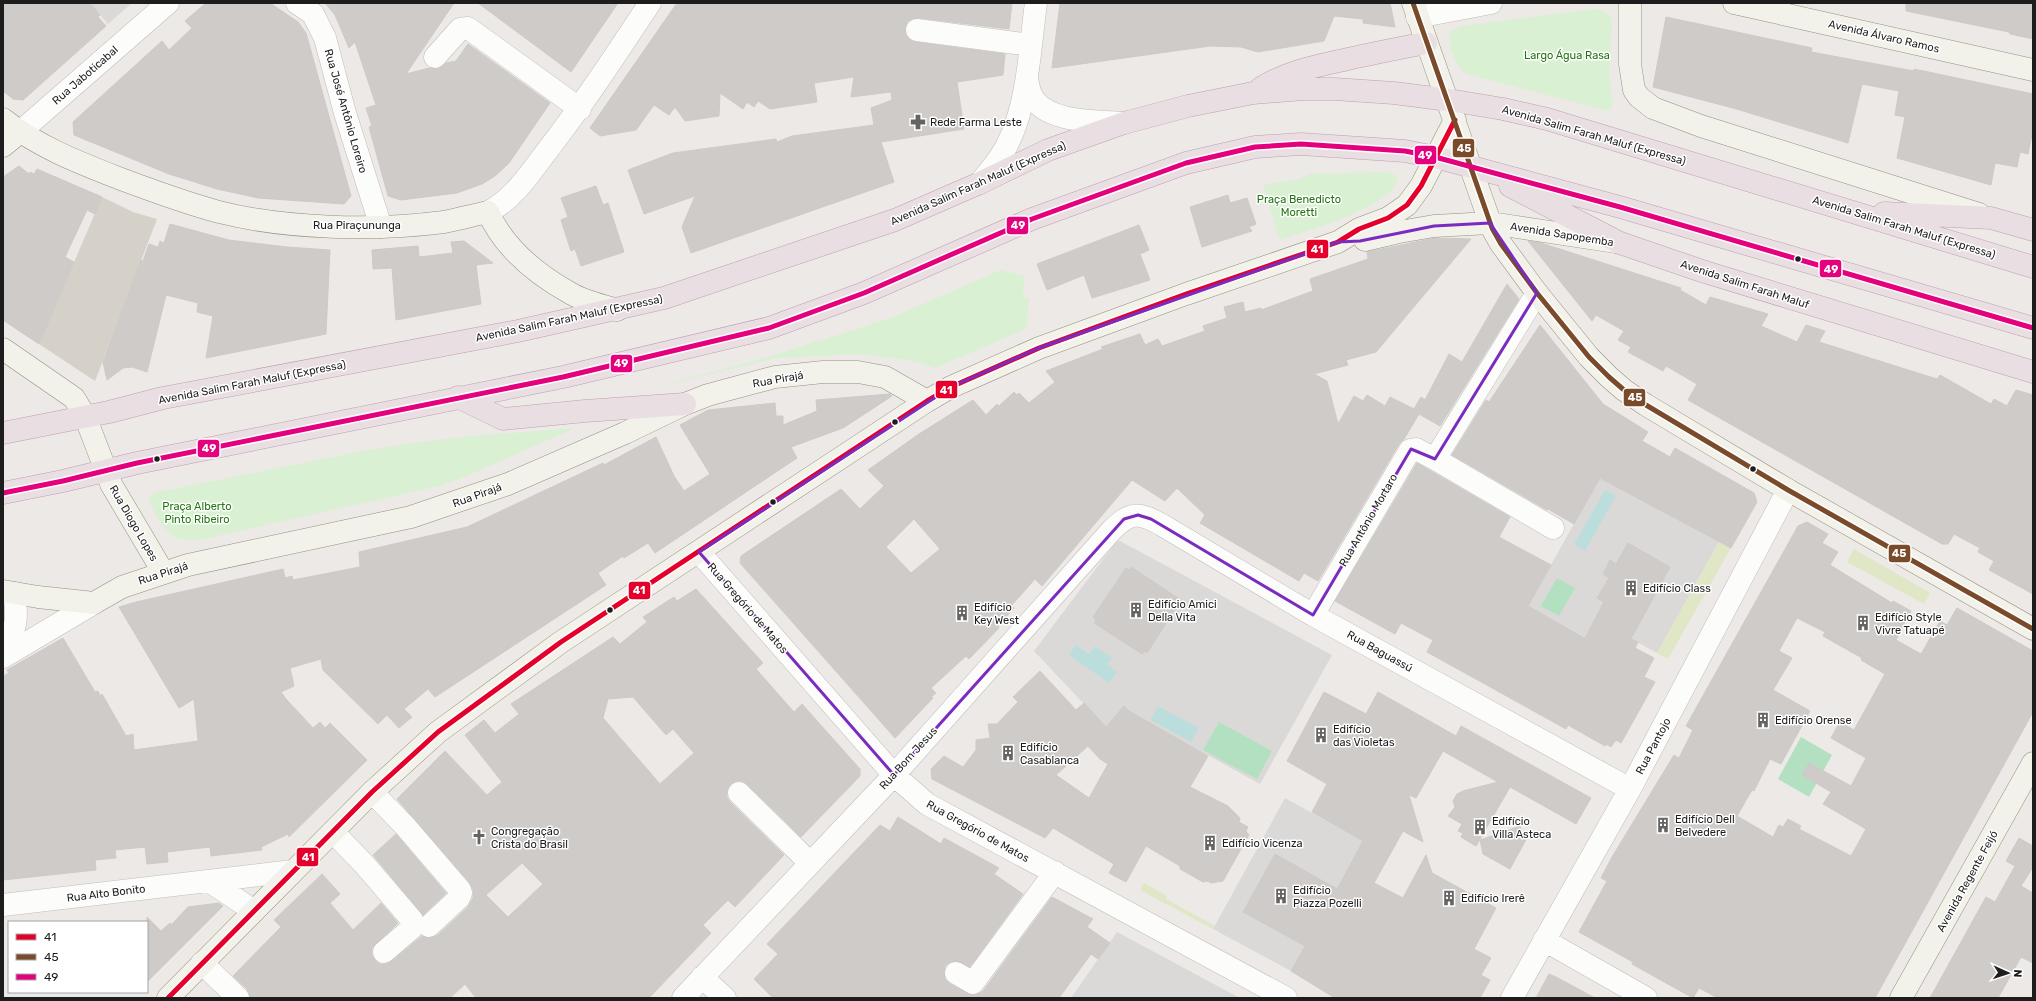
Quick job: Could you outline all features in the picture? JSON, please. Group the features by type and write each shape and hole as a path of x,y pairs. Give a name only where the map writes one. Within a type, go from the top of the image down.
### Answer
{"highway":[{"path":"1253,93 1276,79 1297,70 1395,48 1426,44"},
{"name":"Avenida Salim Farah Maluf (Expressa)","path":"84,416 163,398 518,331 617,310 702,286 895,220 980,183 1048,150 1124,123 1188,106 1253,93 1303,89 1334,88 1394,93 1452,110 1503,109 1547,119 2033,267"},
{"path":"3,493 458,397 563,377 769,328 864,293 1032,219 1186,163 1255,147 1301,144 1405,151 1470,165 1620,207 2033,328"},
{"name":"Avenida Salim Farah Maluf","path":"1470,165 1620,243 1720,276 2033,372"},
{"path":"1851,211 1991,218 2033,230"},
{"path":"458,397 503,419 585,411 684,404"},
{"path":"3,433 84,416"}],"main road":[{"path":"1630,3 1631,76 1634,90 1648,105 1701,126 1991,218"},
{"name":"Avenida Álvaro Ramos","path":"1734,3 2033,70"},
{"path":"1415,10 1426,44 1452,110 1490,223 1502,244 1537,293 1589,357 1619,386 1646,405 1788,490 2033,629"},
{"name":"Avenida Sapopemba","path":"168,998 372,792 438,732 561,642 927,401 951,387 1039,348 1186,294 1338,242 1359,229 1388,218 1407,206 1421,186 1435,157 1452,110"},
{"name":"Rua Piraçununga","path":"3,119 20,132 55,152 95,169 151,190 218,212 258,220 299,224 381,227 445,221 488,212"},
{"name":"Rua Jaboticabal","path":"3,146 20,132"},
{"path":"488,212 496,228 508,246 528,263 571,294 617,310"},
{"name":"Avenida Sapopemba","path":"1338,242 1360,241 1434,226 1490,223 1620,243"},
{"name":"Rua Diogo Lopes","path":"3,349 74,398 84,416 111,484 163,572"},
{"name":"Rua Pirajá","path":"94,602 122,587 163,572 188,565 411,517 444,507 508,484 625,433 684,404 708,395 775,377 823,372 858,372 885,377 927,401"},
{"path":"8,592 45,598 94,602"},
{"name":"Avenida Regente Feijó","path":"1901,998 2033,763"}],"street":[{"name":"Rua Jaboticabal","path":"20,132 168,3"},
{"name":"Rua José Antônio Loreiro","path":"297,3 313,14 325,38 345,113 381,227"},
{"name":"Rua Piraçununga","path":"488,212 509,198 580,109 650,3"},
{"path":"980,183 1008,144 1027,78 1036,3"},
{"path":"1415,10 1492,3"},
{"path":"435,57 460,29 468,28 580,109"},
{"path":"917,30 1031,45"},
{"path":"1027,78 1032,96 1037,103 1056,115 1124,123"},
{"path":"1435,459 1537,293"},
{"name":"Rua Antônio Mortaro","path":"1313,615 1410,450 1416,449 1435,459 1553,528"},
{"name":"Rua Pantojo","path":"1512,998 1630,789 1788,490"},
{"name":"Rua Baguassú","path":"1130,516 1144,516 1162,525 1313,615 1630,789"},
{"name":"Rua Bom Jesus","path":"682,998 894,775 1111,531 1124,519 1130,516"},
{"name":"Rua Gregório de Matos","path":"699,552 894,775 927,804 1286,998"},
{"path":"3,650 14,633 16,624 8,592"},
{"path":"3,657 94,602"},
{"path":"372,792 460,890 459,898 429,926"},
{"path":"739,793 810,863"},
{"path":"333,832 364,864 412,920 412,928 384,952"},
{"name":"Rua Alto Bonito","path":"3,905 293,871"},
{"path":"956,973 973,983 1055,872"},
{"path":"209,881 254,911"},
{"path":"1544,940 1646,998"},
{"path":"202,963 238,998"},
{"path":"702,977 725,998"}],"highlighted area":[{"path":"1490,223 1537,293 1435,459 1411,449 1313,615 1151,519 1138,515 1124,519 894,775 699,552 951,387 1039,348 1338,242 1360,241 1434,226"}],"shaded area":[{"path":"90,3 132,3 108,24"},
{"path":"102,197 133,212 157,219 95,381 39,344"},
{"path":"1600,477 1719,542 1657,653 1595,619 1585,637 1528,606"},
{"path":"1120,541 1332,655 1260,784 1137,716 1120,742 1034,651 1116,542"},
{"path":"1285,798 1363,841 1291,971 1213,929"},
{"path":"1117,932 1240,998 1071,998"}],"green space":[{"name":"Largo Água Rasa","path":"1595,9 1606,12 1612,21 1609,75 1613,105 1609,111 1466,74 1459,66 1451,48 1451,31 1462,26"},
{"name":"Praça Benedicto Moretti","path":"1387,172 1395,175 1398,180 1391,190 1379,200 1346,217 1280,240 1263,185 1299,179 1310,174"},
{"path":"1001,270 1024,276 1023,297 1029,298 1026,329 935,368 909,360 861,354 776,358 644,390 768,357 891,318"},
{"name":"Praça Alberto Pinto Ribeiro","path":"575,428 462,478 439,486 204,539 184,540 176,538 170,534 160,522 149,500 154,493 363,451 419,442 471,436"},
{"path":"1719,542 1731,548 1668,659 1657,653"},
{"path":"1854,549 1930,593 1924,604 1847,562"},
{"path":"1557,578 1575,588 1559,616 1541,606"},
{"path":"1219,722 1272,751 1257,779 1203,750"},
{"path":"1801,737 1832,755 1809,797 1778,779"},
{"path":"1144,883 1167,896 1166,899 1215,926 1213,929 1140,890"}],"water":[{"path":"1605,490 1616,496 1585,551 1574,544"},
{"path":"1076,645 1089,654 1095,646 1112,658 1107,664 1117,672 1109,683 1069,655"},
{"path":"1158,706 1199,728 1191,742 1151,720"}],"building":[{"path":"3,3 90,3 100,15 98,17 106,26 23,100 13,99 3,91"},
{"path":"206,3 270,3 298,22 306,33 351,196 344,204 258,198 217,189 169,174 74,135 73,122 162,41 169,50 192,28 185,21"},
{"path":"325,3 454,3 406,74 429,68 439,69 446,63 456,61 468,44 550,103 509,163 495,176 482,184 457,193 401,200 388,196 369,127 372,126 366,108 376,105 355,42 349,48 335,15"},
{"path":"478,3 618,3 571,72"},
{"path":"677,3 1012,3 1009,29 919,18 912,19 907,22 905,28 906,35 910,40 915,42 1005,54 1003,75 957,82 964,129 881,142 894,182 691,253 682,227 695,196 644,214 628,170 673,153 776,139 777,142 792,136 874,125 871,108 892,100 891,92 851,97 854,77 814,83 817,102 770,109 758,101 754,107 747,102 743,109 720,93 719,116 685,121 675,107 669,115 654,105 636,130 600,136 590,128"},
{"path":"1060,3 1390,3 1395,27 1363,23 1363,19 1334,16 1324,41 1258,52 1241,47 1210,46 1052,68"},
{"path":"1906,3 2033,3 2033,39 2010,34 2009,32 1906,11"},
{"path":"1666,17 1812,48 1811,52 1914,71 1914,69 2033,94 2033,140 2031,139 2028,154 2020,152 2017,167 1995,163 1991,185 1897,158 1905,117 1895,115 1899,91 1862,84 1848,143 1733,108 1653,87"},
{"path":"19,166 29,174 30,172 34,174 37,169 102,197 95,214 87,210 65,257 74,262 39,344 3,320 3,177"},
{"path":"596,186 603,205 608,203 624,252 581,266 575,249 571,251 561,220 568,217 561,198"},
{"path":"1228,195 1230,203 1247,198 1256,224 1249,227 1252,231 1202,247 1190,207"},
{"path":"170,224 229,240 287,247 330,250 326,334 206,358 213,316 197,312 198,303 166,295 147,372 132,367 123,368 107,380 103,362 141,260 143,261 149,244 158,247 160,241 164,243"},
{"path":"1139,225 1149,250 1140,254 1150,280 1092,298 1084,275 1047,290 1037,264"},
{"path":"1435,238 1471,239 1376,352 1346,360 1348,365 1314,374 1327,381 1338,424 1354,396 1363,401 1367,395 1385,406 1390,397 1414,409 1421,397 1425,400 1449,354 1462,362 1507,284 1519,299 1440,426 1419,414 1404,439 1399,444 1318,581 1304,573 1299,581 1200,523 1205,515 1177,488 1165,501 1132,480 1042,586 1035,579 1011,606 1014,608 998,626 999,628 969,659 966,656 931,688 936,693 931,697 933,698 895,738 740,563 741,556 841,489 860,509 884,486 868,470 919,434 973,400 986,415 997,404 999,406 1014,392 1017,395 1019,393 1029,403 1055,382 1046,371 1103,349 1101,347 1140,334 1145,345 1158,339 1162,346 1205,331 1203,326 1227,318 1224,307 1243,302 1245,312 1261,308 1261,310 1313,291 1310,279 1368,259 1367,252","holes":["914,519 940,549 911,573 886,547"]},
{"path":"464,241 493,263 476,265 481,304 396,320 392,268 373,269 372,250 418,246 419,257 453,253 451,242"},
{"path":"1528,241 1541,243 1681,288 1680,290 1706,305 1710,297 1768,314 1761,326 1797,342 1806,325 1825,331 1819,342 1937,379 1940,375 1991,404 1994,399 2007,406 2016,390 2033,395 2033,594 1989,570 1994,561 1978,552 1980,548 1954,534 1948,544 1942,544 1688,400 1697,384 1666,366 1663,371 1628,352 1631,347 1618,340 1624,331 1596,315 1592,321"},
{"path":"1540,325 1603,404 1648,432 1642,441 1670,457 1675,448 1754,493 1757,502 1731,548 1600,478 1574,524 1452,455 1486,400 1489,402"},
{"path":"890,394 892,396 843,428 791,447 797,458 655,553 648,543 624,558 623,556 598,573 606,585 435,697 428,689 404,709 412,717 399,728 387,715 378,724 323,670 321,659 290,668 294,686 281,692 286,699 313,728 320,722 325,728 330,723 367,760 289,837 288,834 261,847 262,850 211,856 210,847 167,852 168,862 147,864 145,847 115,850 116,858 95,860 96,870 3,880 3,676 9,673 7,670 63,638 95,692 98,691 100,696 102,694 126,736 133,734 134,750 198,741 194,699 179,708 119,607 283,569 285,578 292,576 293,580 360,567 359,552 467,527 603,463 604,465 656,437 674,476 684,491 710,474 680,425 708,410 775,403 776,416 783,416 783,425 817,411 816,400"},
{"path":"1417,463 1510,517 1499,537 1551,565 1528,606 1585,638 1604,602 1597,598 1609,578 1603,574 1610,560 1616,564 1628,543 1670,567 1631,639 1638,642 1635,648 1654,658 1644,677 1655,682 1621,743 1616,740 1611,747 1606,744 1605,746 1568,725 1566,729 1427,652 1433,640 1401,623 1395,634 1335,601"},
{"path":"1807,522 1828,534 1822,543 1838,552 1830,565 1892,603 1893,601 1911,611 1896,640 1921,654 1940,621 1947,625 1957,608 2033,651 2033,712 1875,998 1718,998 1699,988 1693,998 1579,932 1607,881 1601,878 1612,857 1674,755 1679,758 1693,730 1686,726 1798,526","holes":["1797,618 1825,632 1823,636 1862,658 1861,660 1885,674 1854,730 1840,722 1831,738 1866,758 1851,786 1809,763 1802,775 1831,792 1823,804 1866,829 1851,856 1799,829 1801,826 1788,819 1783,827 1779,825 1773,837 1737,816 1752,790 1754,791 1770,759 1781,764 1810,711 1773,690 1792,658 1779,651"]},
{"name":"Edifício Amici Della Vita","path":"1131,567 1178,598 1176,601 1179,603 1147,653 1144,651 1142,654 1094,623 1096,620 1093,617 1126,568 1129,570"},
{"path":"696,589 763,663 756,669 794,712 802,704 860,769 860,776 801,837 747,784 742,781 736,781 730,785 727,790 727,797 730,802 784,855 735,907 728,900 703,925 711,933 649,998 476,998 465,984 450,998 250,998 247,989 233,976 281,927 274,920 322,874 340,894 330,903 353,930 381,903 398,923 372,948 372,955 380,964 386,964 392,961 422,936 431,938 438,935 468,907 473,898 473,889 469,882 397,799 445,751 487,795 502,782 465,735 484,720 495,733 519,714 511,704 613,637 620,644 647,622 643,617 674,597 677,601","holes":["633,697 666,735 673,729 694,753 660,784 603,718 608,699","522,863 543,884 508,917 486,895"]},
{"path":"1040,671 1076,710 1084,703 1106,727 1124,706 1129,711 1208,756 1190,787 1228,806 1240,818 1239,822 1248,827 1246,831 1249,835 1223,881 1211,883 1207,881 1203,882 1180,869 1180,866 1146,846 1126,882 1109,873 1114,864 1053,828 1045,838 932,779 931,769 944,756 963,767 976,750 976,740 990,738 988,724 997,724 1018,702 1013,697","holes":["1088,746 1100,759 1108,764 1089,798 1056,775"]},
{"path":"1324,692 1366,714 1378,692 1456,736 1461,726 1591,798 1576,824 1510,787 1476,846 1461,837 1463,833 1458,831 1462,824 1448,816 1455,807 1453,801 1457,794 1463,791 1498,782 1443,751 1416,798 1409,795 1423,842 1403,831 1374,883 1403,898 1426,855 1432,873 1496,908 1474,949 1491,958 1481,975 1490,980 1480,998 1335,998 1291,971 1305,946 1243,912 1275,854 1337,889 1363,841 1312,812 1327,784 1287,761"},
{"path":"898,817 941,844 944,838 999,868 994,874 1023,894 970,967 956,961 950,962 945,966 945,979 950,984 972,995 983,991 1052,897 1093,919 1087,927 1110,943 1098,959 1091,954 1059,998 773,998 754,979 778,954 767,944 880,825 890,831"},
{"path":"1520,826 1522,833 1528,836 1510,869 1483,854 1480,840"},
{"path":"396,834 446,893 423,915 373,855"},
{"path":"2019,838 2033,846 2033,867 2021,886 2033,893 2033,963 2021,957 1998,998 1930,998 1986,897 1995,902 2015,866 2006,861"},
{"path":"219,903 223,906 148,981 147,917 161,931 170,923 171,925 188,907"},
{"path":"1549,974 1556,977 1595,998 1536,998"}],"transit line":[{"name":"45","path":"1413,3 1492,228 1501,244 1537,293 1589,357 1624,390 1646,405 1788,490 2033,629"},
{"name":"41","path":"168,998 372,792 438,732 561,642 927,401 951,387 1039,348 1186,294 1338,242 1359,229 1388,218 1407,205 1421,186 1455,120"},
{"name":"49","path":"3,493 63,481 137,463 563,377 769,328 864,293 1032,219 1186,163 1255,147 1301,144 1405,151 1435,157 1620,207 2033,328"}],"place":[{"name":"Rede Farma Leste","path":"918,122"},
{"name":"Edifício Class","path":"1631,588"},
{"name":"Edifício Amici Della Vita","path":"1136,610"},
{"name":"Edifício Key West","path":"962,613"},
{"name":"Edifício Style Vivre Tatuapé","path":"1863,623"},
{"name":"Edifício Orense","path":"1763,720"},
{"name":"Edifício das Violetas","path":"1321,735"},
{"name":"Edifício Casablanca","path":"1008,753"},
{"name":"Edifício Dell Belvedere","path":"1663,825"},
{"name":"Edifício Villa Asteca","path":"1480,827"},
{"name":"Congregação Crista do Brasil","path":"479,837"},
{"name":"Edifício Vicenza","path":"1210,843"},
{"name":"Edifício Piazza Pozelli","path":"1281,896"},
{"name":"Edifício Irerê","path":"1449,898"}]}
